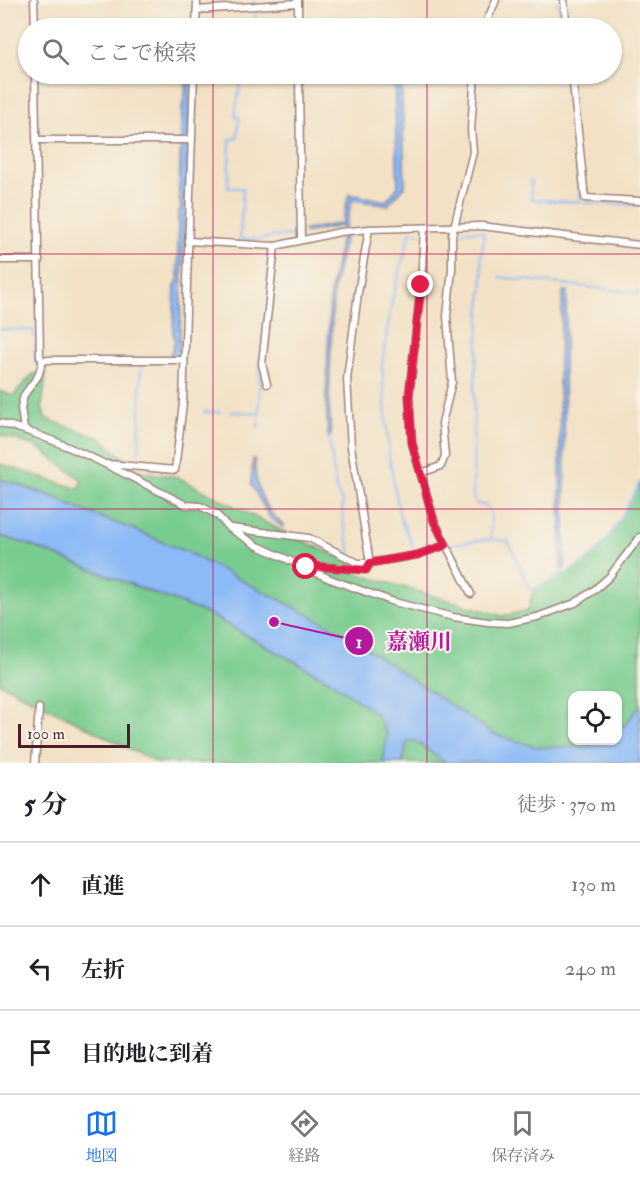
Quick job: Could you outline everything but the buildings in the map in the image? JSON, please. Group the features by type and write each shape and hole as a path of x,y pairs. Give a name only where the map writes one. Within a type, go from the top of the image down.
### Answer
{"street":[{"path":"34,0 35,18"},
{"path":"197,0 197,18"},
{"path":"488,18 496,0"},
{"path":"564,0 566,18"},
{"path":"197,10 298,2 298,18"},
{"path":"24,429 21,408 24,395 38,376 43,360 40,357 36,84"},
{"path":"104,464 175,470 183,403 179,360 188,241 194,84"},
{"path":"299,84 301,236"},
{"path":"421,473 441,466 445,456 442,423 452,382 447,316 452,269 452,235 473,152 471,129 474,84"},
{"path":"573,84 585,198 640,201"},
{"path":"37,140 192,140"},
{"path":"188,241 275,246 301,236 369,229 424,232 453,226 481,226 640,245"},
{"path":"306,567 366,570 370,563 351,447 347,379 369,229"},
{"path":"424,232 409,396 412,443 434,521 471,594"},
{"path":"267,384 262,364 275,246"},
{"path":"0,260 39,260"},
{"path":"43,360 179,360"},
{"path":"0,423 24,429 104,464 186,505 200,506 216,514 229,528 256,545 330,579 404,605 453,617 508,623 558,610 593,591 609,577 640,537"},
{"path":"229,528 309,538 357,562 370,563 417,555 446,545"},
{"path":"34,763 39,708"}],"green space":[{"path":"46,373 42,407 46,419 100,438 139,471 177,477 294,537 353,563 355,573 502,616 528,611 534,589 574,568 596,553 617,524 640,483 640,732 632,746 504,751 74,507 54,497 0,479 0,464 79,489 82,480 36,446 0,435 0,391 13,396 33,374"},
{"path":"0,536 24,543 208,614 332,682 388,725 388,763 157,763 0,683"},
{"path":"398,737 415,741 446,763 395,763"}],"water":[{"path":"186,84 191,84 179,356 170,356 175,341 173,332 175,286 178,281 178,212 181,209 179,192 182,108"},
{"path":"394,84 401,84 405,186 388,205 352,200 345,228 341,226 305,233 304,230 342,223 349,194 386,201 398,187"},
{"path":"341,237 345,237 333,293 329,400 331,436 328,437 326,401 330,294"},
{"path":"563,291 567,291 564,359 565,568 561,569 559,360"},
{"path":"253,459 255,460 258,488 266,505 283,527 270,518 251,484"},
{"path":"0,479 54,497 189,553 340,631 494,734 536,747 622,745 622,727 640,705 640,763 446,763 415,741 407,741 403,763 383,763 387,735 376,714 332,682 208,614 24,543 0,536"}],"waterway":[{"path":"255,0 256,18"},
{"path":"558,0 560,18"},
{"path":"240,84 235,115 239,118 237,138 230,139 228,188 243,188 240,239 262,239 300,233"},
{"path":"567,84 579,202"},
{"path":"531,181 531,198 536,200 640,205"},
{"path":"459,231 483,231 484,237 474,393 473,498 477,504 486,506 491,513 491,539"},
{"path":"414,548 400,518 389,456 382,364 392,301 410,233 420,233"},
{"path":"499,277 640,293"},
{"path":"0,329 34,330 34,337"},
{"path":"35,345 36,365"},
{"path":"230,412 259,413 260,354"},
{"path":"46,364 156,363"},
{"path":"139,454 141,364"},
{"path":"204,412 220,412"},
{"path":"258,429 259,414"},
{"path":"329,435 336,490 342,501 343,520 351,554"},
{"path":"450,544 491,539 508,541 529,588 534,589 574,568 596,553 617,524 640,483"},
{"path":"563,567 563,576"}],"place":[{"name":"嘉瀬川","path":"274,622"}],"route":[{"path":"306,567 366,570 370,563 417,555 446,545 434,521 412,443 409,396 421,285"}]}
